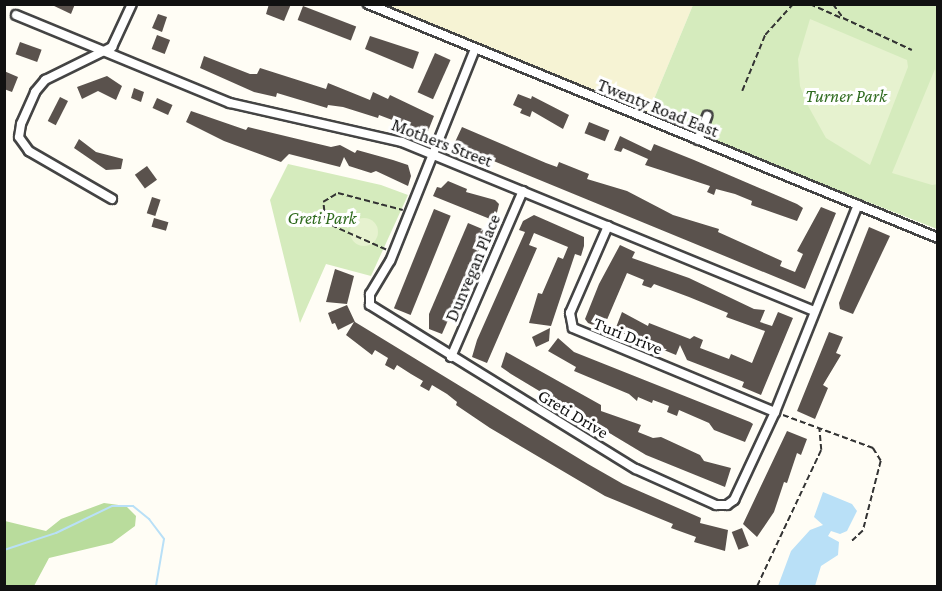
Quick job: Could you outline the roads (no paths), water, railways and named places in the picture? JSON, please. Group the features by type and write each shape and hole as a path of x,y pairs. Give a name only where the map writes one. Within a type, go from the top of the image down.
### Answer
{"street":[{"path":"112,199 29,151 20,137 21,124 35,92 51,76 105,51 119,37 132,4"},
{"name":"Twenty Road East","path":"368,4 938,238"},
{"name":"Mothers Street","path":"16,15 230,103 384,136 815,311"},
{"name":"Greti Drive","path":"475,49 390,261 369,299 373,310 636,469 723,506 734,500 779,413 815,311 858,205"},
{"path":"698,140 707,116"},
{"name":"Dunvegan Place","path":"451,357 523,191"},
{"name":"Turi Drive","path":"608,226 570,313 573,327 779,413"}],"water":[{"path":"823,492 852,504 857,511 847,531 840,534 831,531 828,536 839,542 838,555 821,566 815,586 778,586 791,551 810,530 823,525 814,517"}],"waterway":[{"path":"4,550 56,533 112,506 133,506 149,519 164,539 156,586"}],"park label":[{"name":"Turner Park","path":"846,96"},
{"name":"Greti Park","path":"322,218"}]}
